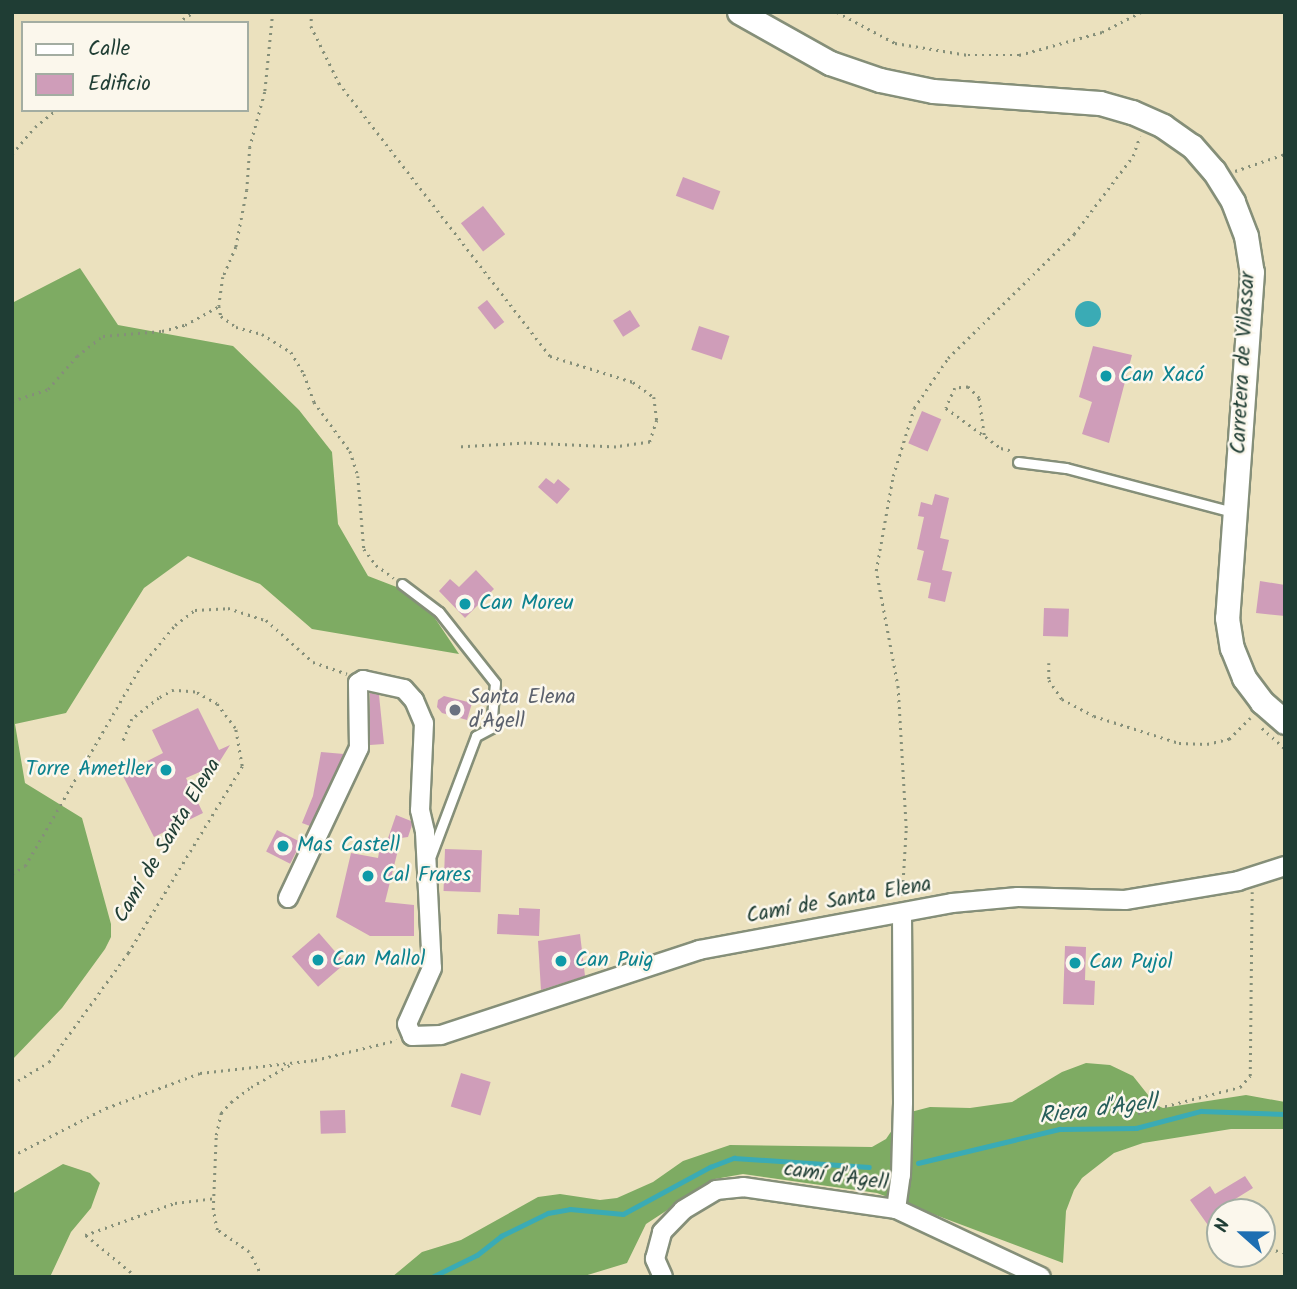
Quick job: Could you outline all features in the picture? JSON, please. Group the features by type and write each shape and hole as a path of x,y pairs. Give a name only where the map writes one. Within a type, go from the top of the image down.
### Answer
{"street":[{"name":"Carretera de Vilassar","path":"738,12 830,63 880,80 933,90 1100,103 1146,119 1192,146 1218,177 1237,214 1252,272 1227,618 1231,648 1244,678 1262,702 1285,722"},
{"path":"288,898 359,748 358,683 363,680 404,689 414,700 424,723 420,810 427,870 432,968 407,1024 412,1036"},
{"name":"Camí de Santa Elena","path":"412,1036 441,1035 699,950 952,903 1018,897 1125,900 1252,877 1285,866"},
{"name":"camí d'Agell","path":"663,1277 655,1259 662,1232 683,1210 716,1190 743,1187 896,1209 901,1175 903,1102 902,913"},
{"path":"896,1209 1041,1277"}],"lane":[{"path":"1018,462 1066,468 1234,512"},
{"path":"402,584 439,612 495,683 491,728 476,736 427,870"}],"path":[{"path":"273,12 265,92 250,147 247,190 236,247 223,277 219,306 221,316 236,327 262,334 291,352 304,374 314,402 349,450 358,476 364,550 376,565 402,584"},
{"path":"312,12 311,26 339,83 550,356 633,382 654,397 657,420 650,442 616,447 526,443 458,447"},
{"path":"837,12 895,43 968,55 1019,55 1102,32 1141,12"},
{"path":"12,154 35,127 54,112"},
{"path":"902,913 906,828 898,688 876,571 893,476 914,408 948,358 1074,233 1133,156 1146,119"},
{"path":"1218,177 1285,154"},
{"path":"12,401 48,389 77,356 103,336 162,331 185,325 219,306"},
{"path":"968,387 979,398 984,435 946,408 955,388 968,387"},
{"path":"12,874 25,866 141,666 176,625 195,610 228,608 266,620 313,662 363,680"},
{"path":"1049,663 1049,680 1062,699 1094,716 1179,743 1207,744 1229,739 1249,720 1262,702"},
{"name":"Camí de Santa Elena","path":"12,1084 48,1062 128,953 242,766 235,728 217,704 195,692 174,690 159,698 132,719 122,744"},
{"path":"1131,1115 1240,1087 1250,1076 1252,877"},
{"path":"12,1156 106,1108 200,1073 296,1062 412,1036"},
{"path":"262,1277 249,1252 217,1230 213,1210 216,1135 221,1113 251,1087 296,1062"},
{"path":"136,1277 85,1235 175,1203 214,1197"}],"green space":[{"path":"80,268 118,325 233,346 299,410 332,452 338,524 368,576 420,596 459,654 312,629 260,584 188,556 144,588 66,713 15,724 25,783 82,818 111,924 111,937 62,1008 12,1060 12,303"},
{"path":"1086,1063 1110,1065 1133,1076 1156,1105 1163,1108 1246,1095 1285,1102 1285,1129 1231,1129 1143,1143 1114,1153 1082,1178 1074,1190 1066,1211 1063,1263 877,1193 743,1174 715,1179 646,1224 627,1263 581,1277 392,1277 422,1252 461,1240 538,1197 560,1194 600,1200 617,1198 653,1182 683,1161 730,1145 872,1147 886,1139 903,1114 930,1107 970,1108 1012,1102 1062,1072"},
{"path":"63,1164 90,1173 100,1183 91,1208 71,1232 50,1277 12,1277 12,1194"}],"water":[{"path":"1088,301 1097,305 1101,314 1097,323 1088,327 1079,323 1075,314 1079,305"}],"building":[{"path":"683,177 720,191 713,210 676,196"},
{"path":"483,206 505,234 483,252 461,223"},
{"path":"487,300 504,322 495,329 478,307"},
{"path":"630,310 640,326 623,337 613,321"},
{"path":"699,326 729,336 722,360 691,350"},
{"name":"Can Xacó","path":"1093,346 1132,355 1109,443 1082,434 1092,402 1079,397"},
{"path":"922,411 941,419 928,451 908,443"},
{"path":"546,478 554,484 558,479 570,489 557,504 538,487"},
{"path":"935,494 949,498 940,538 949,540 942,570 952,572 945,602 928,598 931,583 917,580 924,551 917,549 924,517 918,516 921,502 932,505"},
{"name":"Can Moreu","path":"476,570 494,589 465,618 439,591 450,579 459,587"},
{"path":"1260,581 1285,585 1285,616 1256,613"},
{"path":"1044,608 1069,609 1068,637 1043,636"},
{"path":"370,693 379,695 384,744 370,745"},
{"name":"Santa Elena d'Agell","path":"444,696 472,703 467,720 442,713 437,707 438,700"},
{"name":"Torre Ametller","path":"198,708 219,750 230,745 218,764 186,778 203,813 154,837 122,774 163,753 152,730"},
{"path":"321,752 344,754 310,826 302,823 313,796"},
{"path":"396,815 411,821 412,825 408,837 401,838 385,902 414,905 414,936 370,936 336,917 351,853 378,858 380,847 385,847"},
{"name":"Mas Castell","path":"277,830 301,842 290,864 266,851"},
{"path":"445,849 482,850 481,892 444,891"},
{"path":"519,908 540,909 539,936 497,934 498,914 519,915"},
{"name":"Can Mallol","path":"319,933 345,963 318,987 292,957"},
{"name":"Can Puig","path":"580,934 585,976 541,990 538,941"},
{"name":"Can Pujol","path":"1065,946 1086,947 1085,980 1095,981 1094,1005 1063,1004"},
{"path":"461,1073 491,1082 480,1116 451,1106"},
{"path":"345,1110 346,1133 321,1134 320,1111"},
{"path":"1245,1176 1253,1188 1237,1198 1206,1198 1206,1222 1190,1200 1210,1186 1215,1194"}],"waterway":[{"name":"Riera d'Agell","path":"918,1163 1060,1129 1136,1128 1201,1111 1285,1114"},
{"name":"Riera d'Agell","path":"432,1277 477,1255 501,1236 548,1213 570,1209 623,1214 710,1167 734,1158 869,1167"}],"place":[{"name":"Can Xacó","path":"1106,376"},
{"name":"Can Moreu","path":"465,604"},
{"name":"Santa Elena d'Agell","path":"455,710"},
{"name":"Torre Ametller","path":"166,770"},
{"name":"Mas Castell","path":"283,846"},
{"name":"Cal Frares","path":"368,876"},
{"name":"Can Mallol","path":"318,960"},
{"name":"Can Puig","path":"561,961"},
{"name":"Can Pujol","path":"1075,963"}]}
